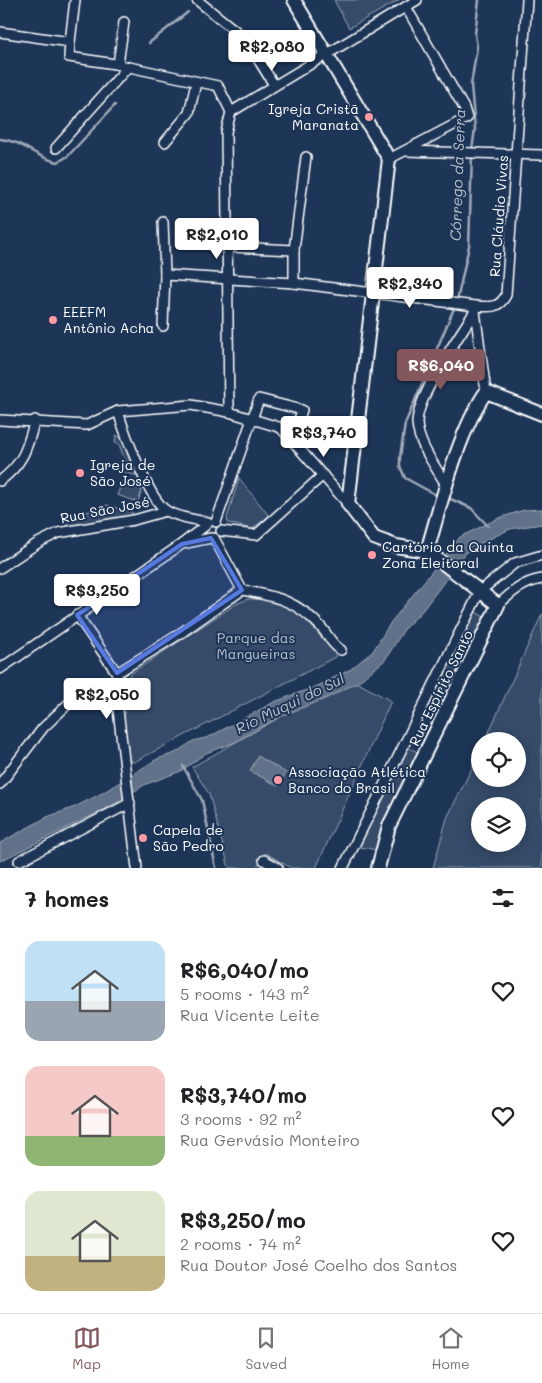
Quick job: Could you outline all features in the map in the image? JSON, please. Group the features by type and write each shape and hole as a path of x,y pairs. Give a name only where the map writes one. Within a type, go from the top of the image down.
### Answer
{"main road":[{"path":"294,0 389,159 348,504 374,538 431,555 498,605"},
{"path":"431,555 444,493 473,414 486,392 542,414"},
{"name":"Rua Espírito Santo","path":"378,868 384,842 395,814 498,605"}],"street":[{"path":"75,0 68,57 118,64 196,83 218,86 231,112 226,132 229,248 228,412"},
{"path":"197,0 237,32 258,59 274,85"},
{"path":"231,112 417,0"},
{"name":"Rua Cláudio Vivas","path":"165,275 294,283 450,302 475,308 496,306 502,303 506,295 527,0"},
{"path":"389,159 467,118 464,108 406,7"},
{"path":"118,64 124,22"},
{"path":"0,32 70,42"},
{"path":"56,148 128,67"},
{"path":"165,142 189,113 196,83"},
{"path":"405,151 542,155"},
{"path":"294,283 294,250 306,157"},
{"path":"163,222 165,275 163,326"},
{"path":"229,248 294,250"},
{"path":"475,308 486,392"},
{"path":"444,493 417,424 418,414 431,385 475,308"},
{"path":"242,590 212,538 205,532 253,419 258,399 302,410 295,432"},
{"path":"0,420 35,420 87,424 118,410 191,405 228,412 295,432 356,442"},
{"name":"Rua São José","path":"118,410 128,446 149,486 166,511"},
{"path":"0,481 12,472 26,454 35,420"},
{"path":"281,428 348,504"},
{"path":"210,523 221,531 256,535 323,475"},
{"name":"Rua São José","path":"0,568 38,542 58,533 134,520 166,511 210,523"},
{"path":"0,669 210,523"},
{"path":"182,544 218,536 221,531"},
{"path":"343,868 480,591 515,563 542,555"},
{"path":"498,605 517,588 530,581 542,579"},
{"path":"117,673 178,635 242,590 275,596 292,602 307,612 336,648 341,650"},
{"path":"77,615 117,673 116,683 137,868"},
{"path":"0,784 43,728 67,705 116,683"},
{"path":"19,861 130,803"},
{"path":"264,860 278,868"}],"highlighted area":[{"path":"211,538 242,590 117,673 77,615 182,544"}],"green space":[{"path":"334,0 399,0 349,28"},
{"path":"116,435 121,438 138,476 123,472 122,469 127,467 119,444 115,443"},
{"path":"239,478 269,516 252,529 228,523 227,518"},
{"path":"122,482 142,490 138,502 117,495"},
{"path":"107,505 132,512 134,516 65,527 65,523 78,515"},
{"name":"Parque das Mangueiras","path":"248,599 278,603 290,608 309,624 337,656 134,762 128,760 120,691 130,674 236,604"},
{"path":"474,611 486,618 440,711 427,705"},
{"path":"542,614 542,868 433,868 447,818 471,770 471,787 526,787 526,732 489,732"},
{"name":"Associação Atlética Banco do Brasil","path":"349,678 391,701 316,868 291,868 266,853 256,868 229,868 209,794 192,767"},
{"path":"406,746 419,753 383,821 377,850 355,846"}],"water":[{"name":"Rio Muqui do Sul","path":"542,509 542,524 510,529 469,549 422,611 405,628 385,660 358,682 327,698 281,716 233,743 206,753 181,771 144,785 115,804 0,861 0,843 47,817 75,807 104,792 157,759 175,753 193,741 209,737 274,702 320,685 351,669 373,651 391,622 460,537 499,518 524,510"},
{"path":"258,756 286,773 278,786 250,771"}],"waterway":[{"name":"Córrego da Serra","path":"472,150 475,129 471,85 477,47 475,34 479,0"},
{"path":"149,43 188,12"},
{"path":"0,139 8,140 58,162 68,156 115,105"},
{"name":"Córrego da Serra","path":"457,301 469,246 472,155"},
{"name":"Córrego da Serra","path":"438,496 405,478 400,466 400,457 405,424 455,306"},
{"name":"Córrego da Serra","path":"446,497 471,508 488,526"},
{"path":"183,766 202,800 216,868"}],"place":[{"name":"Igreja Cristã Maranata","path":"369,117"},
{"name":"EEEFM Antônio Acha","path":"53,320"},
{"name":"Igreja de São José","path":"80,473"},
{"name":"Cartório da Quinta Zona Eleitoral","path":"372,555"},
{"name":"Associação Atlética Banco do Brasil","path":"278,780"},
{"name":"Capela de São Pedro","path":"143,838"}]}
